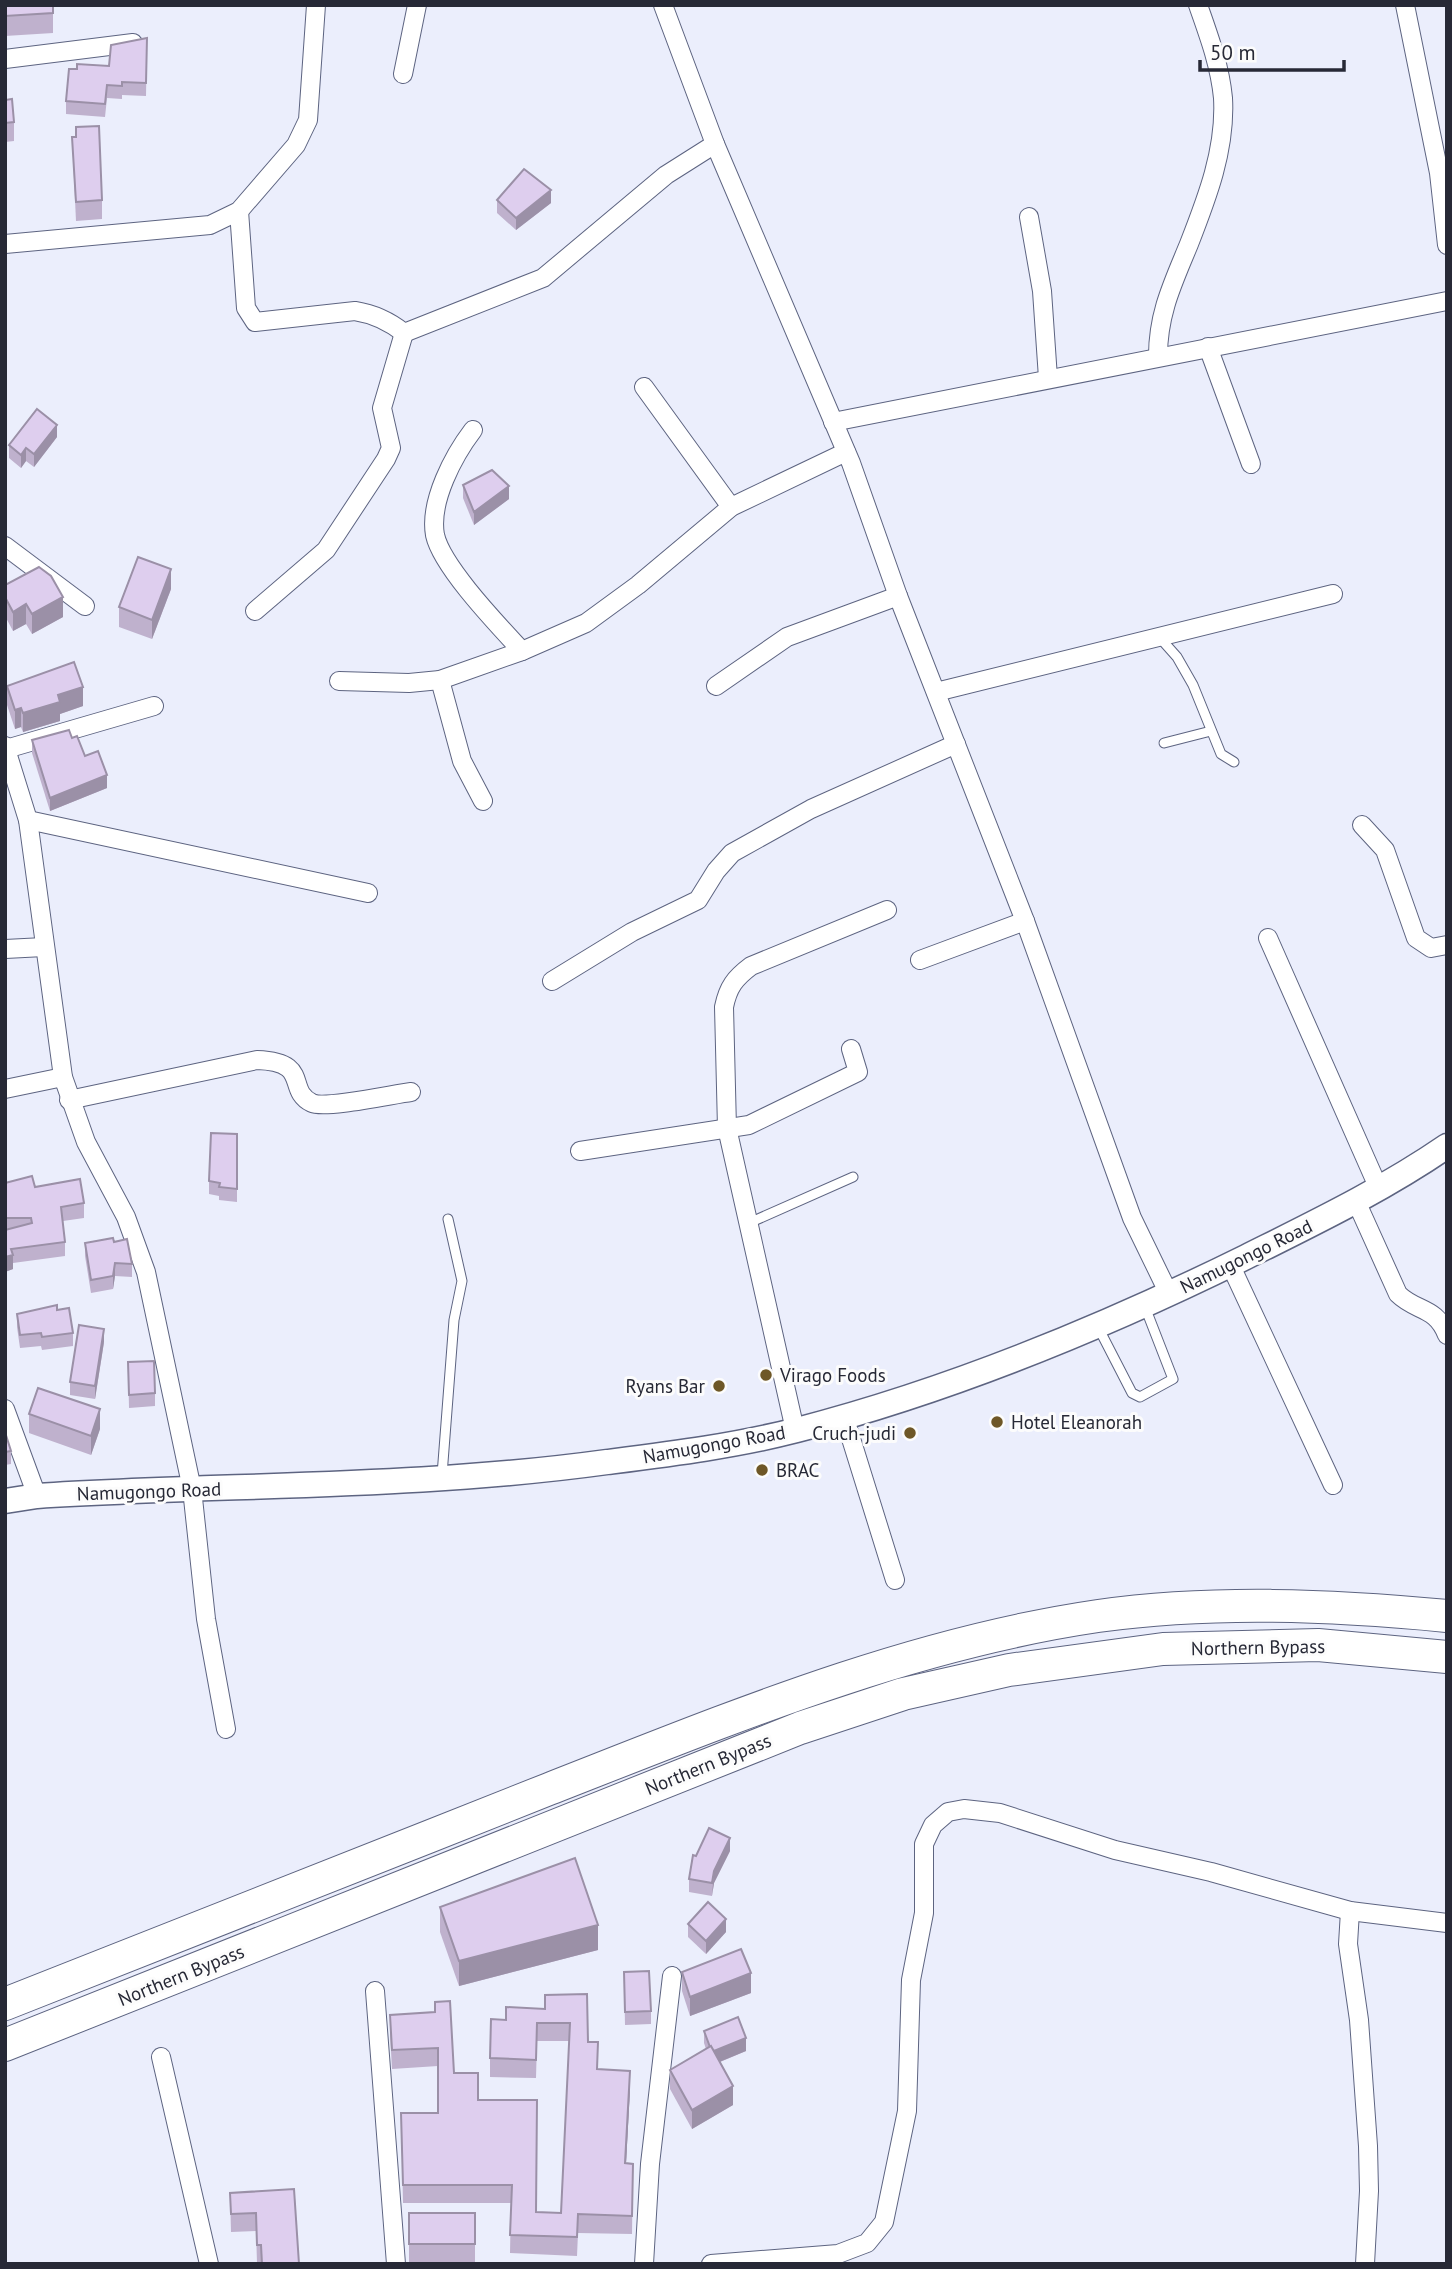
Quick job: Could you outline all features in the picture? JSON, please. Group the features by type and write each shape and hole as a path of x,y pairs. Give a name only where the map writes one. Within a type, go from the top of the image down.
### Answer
{"highway":[{"name":"Northern Bypass","path":"5,2004 674,1740 852,1674 971,1641 1099,1616 1209,1606 1339,1606 1447,1616"},
{"name":"Northern Bypass","path":"5,2046 800,1728 903,1694 1009,1670 1163,1649 1318,1645 1447,1657"}],"main road":[{"name":"Namugongo Road","path":"5,1501 37,1496 442,1476 603,1463 795,1430 974,1373 1144,1306 1379,1189 1447,1146"}],"street":[{"path":"5,244 183,229 210,225 239,211 296,145 308,120 316,5"},
{"path":"403,74 417,5"},
{"path":"663,5 715,144 846,452 898,596 1025,921 1132,1218 1169,1294"},
{"path":"1157,356 1160,313 1214,176 1220,134 1223,101 1220,78 1198,5"},
{"path":"1405,5 1439,173 1447,245"},
{"path":"5,59 51,56 140,42"},
{"path":"404,334 543,278 666,175 715,144"},
{"path":"239,211 246,308 255,322 369,313 393,324 404,334"},
{"path":"1029,217 1042,291 1048,378"},
{"path":"832,422 1447,301"},
{"path":"255,611 326,550 386,459 391,448 382,408 404,334"},
{"path":"1208,347 1251,464"},
{"path":"644,387 731,507"},
{"path":"473,430 455,454 445,478 435,533 441,551 487,612 522,651"},
{"path":"339,681 409,683 439,680 522,651 586,623 638,585 731,507 846,452"},
{"path":"5,546 85,606"},
{"path":"936,692 1161,639 1334,594"},
{"path":"716,686 787,637 898,596"},
{"path":"439,680 462,761 483,801"},
{"path":"154,706 6,747 13,798 28,820 63,1077 69,1100 86,1142 126,1217 145,1272 192,1489 206,1619 226,1729"},
{"path":"552,981 632,932 698,900 716,871 732,853 811,809 956,744"},
{"path":"28,820 368,893"},
{"path":"1362,825 1385,850 1416,938 1431,948 1447,945"},
{"path":"795,1430 727,1128 724,1007 727,991 734,978 751,966 887,909"},
{"path":"920,960 1025,921"},
{"path":"1268,938 1379,1189"},
{"path":"5,949 44,947"},
{"path":"580,1151 749,1125 858,1072 851,1049"},
{"path":"69,1100 257,1060 277,1061 289,1066 305,1098 320,1106 411,1092"},
{"path":"5,1089 63,1077"},
{"path":"1356,1201 1398,1294 1430,1311 1443,1323 1447,1335"},
{"path":"1230,1264 1333,1485"},
{"path":"5,1409 37,1496"},
{"path":"844,1416 895,1580"},
{"path":"712,2264 838,2254 867,2243 884,2221 907,2111 912,1980 924,1913 924,1844 933,1825 948,1812 964,1809 1000,1813 1115,1850 1211,1872 1350,1911 1447,1923"},
{"path":"1350,1911 1348,1944 1359,2020 1368,2146 1369,2191 1360,2262"},
{"path":"644,2264 650,2164 672,1976"},
{"path":"374,1991 396,2264"},
{"path":"162,2057 209,2264"}],"lane":[{"path":"1161,639 1177,657 1193,685 1221,754 1234,762"},
{"path":"1164,743 1211,731"},
{"path":"749,1223 853,1177"},
{"path":"442,1476 454,1320 461,1281 448,1219"},
{"path":"1098,1325 1132,1393 1140,1397 1173,1378 1144,1306"}],"building":[{"path":"5,5 53,5 53,13 5,16"},
{"path":"147,38 146,83 122,82 122,86 107,85 105,104 66,101 69,69 77,69 77,64 109,66 111,45"},
{"path":"12,99 14,122 5,123 5,100"},
{"path":"99,126 102,200 76,202 72,137 76,137 76,127"},
{"path":"524,169 551,190 516,218 497,200"},
{"path":"37,409 57,425 34,454 26,448 21,455 9,445"},
{"path":"492,470 509,486 474,512 463,485"},
{"path":"138,557 171,569 152,620 119,607"},
{"path":"39,567 51,576 63,597 32,614 26,604 13,612 5,597 5,585"},
{"path":"74,662 83,687 58,695 60,702 23,713 21,708 15,710 7,686"},
{"path":"69,730 72,738 77,736 85,756 98,751 107,775 50,798 32,740"},
{"path":"211,1133 237,1134 237,1189 219,1187 220,1183 209,1181"},
{"path":"32,1176 35,1187 80,1179 84,1203 61,1207 65,1242 11,1249 13,1255 5,1257 5,1230 32,1223 31,1218 5,1218 5,1183"},
{"path":"113,1238 114,1242 127,1239 132,1264 115,1263 113,1276 91,1280 85,1243"},
{"path":"57,1305 57,1310 69,1308 73,1333 42,1337 41,1333 20,1335 17,1314"},
{"path":"79,1325 104,1329 95,1386 70,1382"},
{"path":"154,1361 155,1393 129,1395 128,1362"},
{"path":"38,1388 100,1409 91,1436 29,1414"},
{"path":"5,1432 11,1451 5,1452"},
{"path":"709,1828 730,1838 714,1871 712,1883 689,1879 693,1855 696,1856"},
{"path":"575,1858 598,1925 459,1961 440,1907"},
{"path":"708,1902 726,1919 706,1941 688,1924"},
{"path":"741,1949 751,1973 690,1997 682,1972"},
{"path":"649,1971 651,2011 625,2012 624,1972"},
{"path":"587,1994 588,2042 598,2042 597,2069 630,2071 625,2163 633,2164 632,2216 578,2214 577,2237 510,2235 512,2185 403,2185 401,2113 438,2113 438,2048 392,2050 390,2015 435,2012 435,2002 450,2001 454,2073 478,2073 478,2100 537,2100 536,2212 561,2213 570,2023 537,2023 536,2060 490,2058 491,2019 506,2020 506,2007 545,2009 545,1995"},
{"path":"738,2017 746,2038 714,2051 704,2031"},
{"path":"711,2046 733,2086 692,2110 670,2070"},
{"path":"294,2189 299,2264 262,2264 261,2245 257,2245 256,2213 231,2214 230,2193"},
{"path":"409,2213 475,2213 475,2244 409,2244"}],"place":[{"name":"Virago Foods","path":"766,1375"},
{"name":"Ryans Bar","path":"719,1386"},
{"name":"Hotel Eleanorah","path":"997,1422"},
{"name":"Cruch-judi","path":"910,1433"},
{"name":"BRAC","path":"762,1470"}]}
